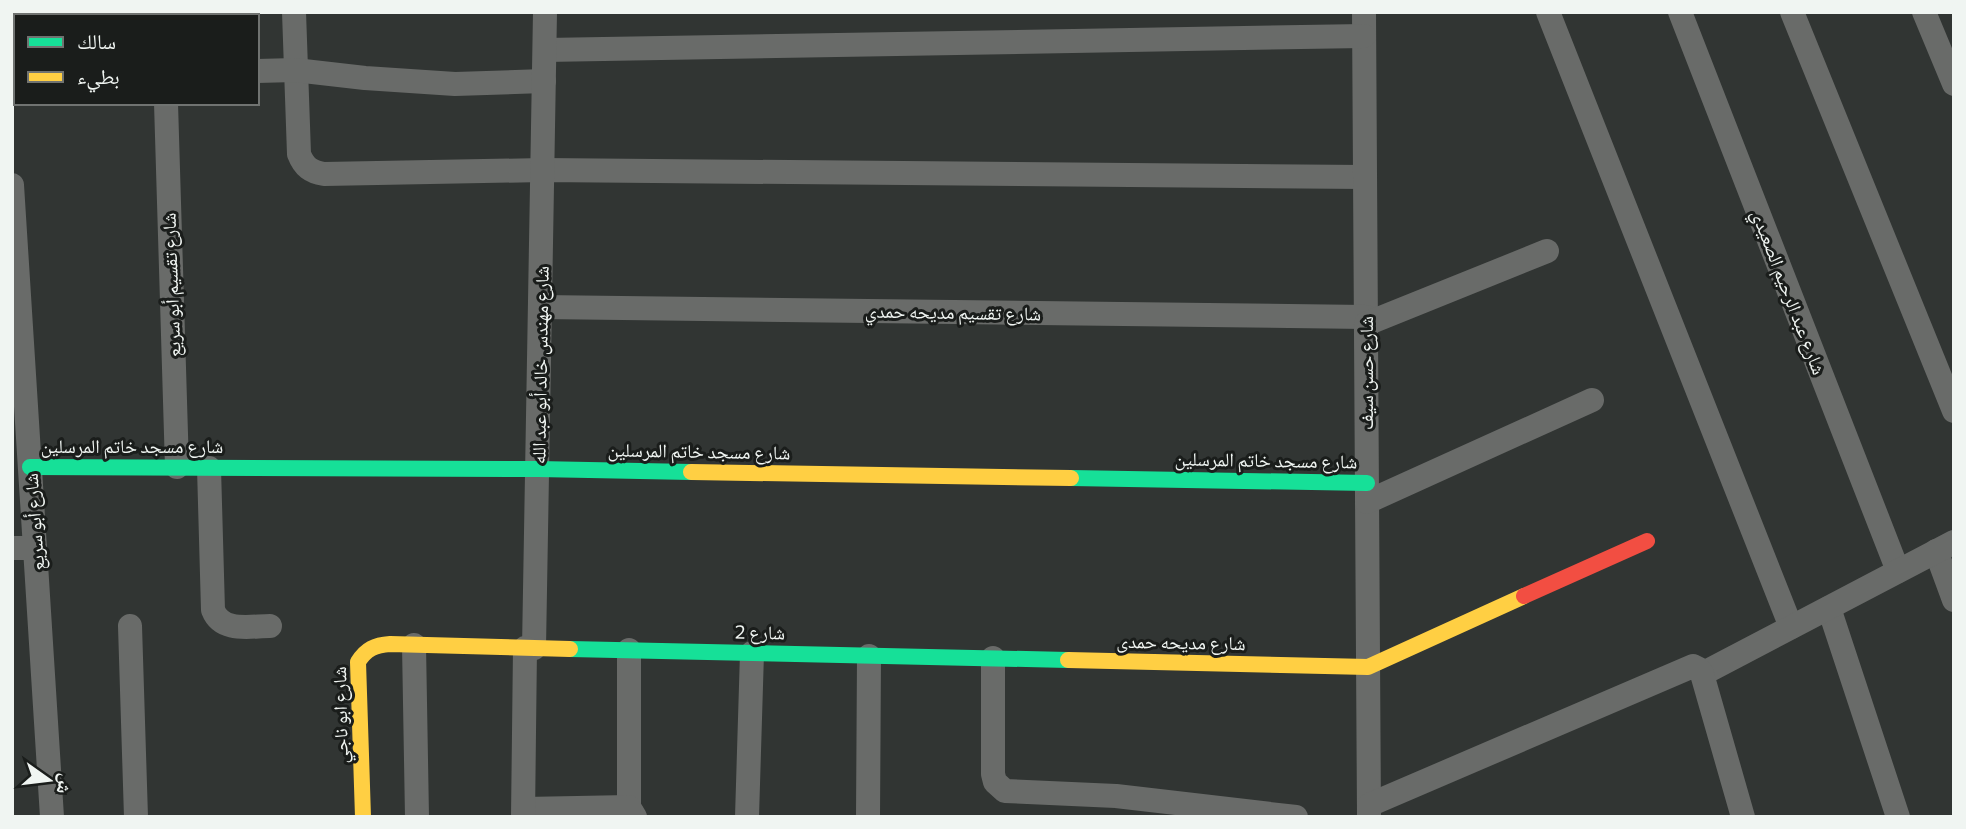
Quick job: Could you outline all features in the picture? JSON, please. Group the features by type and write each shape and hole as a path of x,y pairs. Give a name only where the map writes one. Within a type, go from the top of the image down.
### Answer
{"street":[{"path":"294,12 299,154 302,162 315,173 543,170 1365,177"},
{"name":"شارع مهندس خالد أبو عبد الله","path":"523,813 538,469 545,12"},
{"path":"1548,12 1791,627"},
{"name":"شارع عبد الرحيم الصعيدي","path":"1679,12 1898,571"},
{"path":"1792,12 1954,411"},
{"path":"1924,12 1954,84"},
{"path":"545,50 1364,24"},
{"name":"شارع حسن سيف","path":"1364,24 1369,811"},
{"path":"259,71 295,70 455,84 544,81"},
{"name":"شارع تقسيم أبو سريع","path":"166,105 177,467"},
{"name":"شارع أبو سريع","path":"12,185 19,408 30,467 24,548 52,817"},
{"path":"1366,321 1548,251"},
{"name":"شارع تقسيم مديحه حمدي","path":"541,307 1366,321"},
{"path":"1367,492 1592,400"},
{"name":"شارع مسجد خاتم المرسلين","path":"30,467 538,469 1367,492"},
{"path":"209,468 213,610 220,622 233,626 270,626"},
{"path":"1368,667 1647,541"},
{"path":"1702,674 1945,547 1954,600"},
{"path":"1829,608 1898,817"},
{"path":"130,626 136,817"},
{"path":"414,645 416,817"},
{"name":"شارع ابو ناجي","path":"363,817 358,662 361,655 373,646 530,648"},
{"name":"شارع 2","path":"530,648 993,658"},
{"path":"523,813 632,812 629,650"},
{"path":"747,817 752,653"},
{"path":"868,817 869,656"},
{"path":"993,658 993,775 995,782 1005,792 1116,796 1296,817"},
{"name":"شارع مديحه حمدى","path":"993,658 1368,667"},
{"path":"1369,811 1693,666 1702,674 1743,817"}],"traffic: fast":[{"path":"30,467 691,472"},
{"path":"1071,478 1367,483"},
{"path":"570,649 1068,660"}],"traffic: slow":[{"path":"691,472 1071,478"},
{"path":"1068,660 1368,667 1524,596"},
{"path":"363,817 358,662 368,651 390,644 570,649"}],"traffic: jam":[{"path":"1524,596 1647,541"}]}
